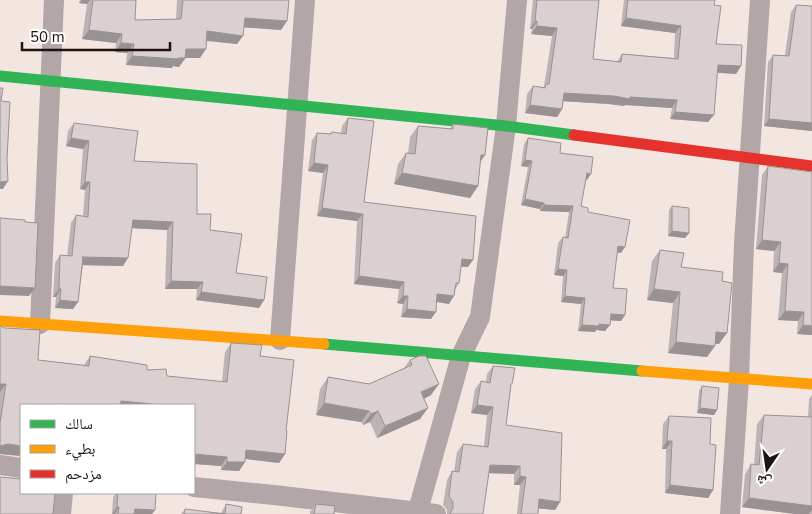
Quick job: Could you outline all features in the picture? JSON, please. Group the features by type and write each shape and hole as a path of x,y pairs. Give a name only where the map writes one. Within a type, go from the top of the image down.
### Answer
{"street":[{"path":"40,324 54,0"},
{"path":"280,340 305,0"},
{"path":"195,487 423,513 461,356 480,316 506,126 517,0"},
{"path":"730,514 739,379 749,158 760,0"},
{"path":"0,76 506,126 812,166"},
{"path":"0,321 280,340 570,366 812,384"},
{"path":"0,465 20,468"},
{"path":"61,514 63,494"}],"building":[{"path":"93,0 136,0 135,20 181,19 183,0 289,0 287,21 245,18 243,36 207,31 206,49 186,49 185,58 178,59 132,56 134,44 121,43 122,34 89,30"},
{"path":"537,0 599,0 593,59 621,62 622,54 678,59 681,26 626,18 628,0 715,0 714,5 721,6 716,44 742,45 741,66 718,65 714,115 675,112 677,100 630,97 630,99 614,96 564,93 562,109 530,105 533,86 545,88 546,84 549,84 557,28 537,26 537,21 535,21"},
{"path":"796,5 812,6 812,123 769,119 773,55 789,56"},
{"path":"0,88 3,88 1,101 10,102 7,159 8,181 0,182"},
{"path":"348,118 374,121 364,202 476,216 473,260 462,259 459,283 456,283 454,296 437,294 436,312 407,309 408,296 403,296 404,282 359,276 363,214 322,208 328,165 314,163 317,133 331,134 332,132 346,134"},
{"path":"74,123 138,131 134,161 197,164 197,214 211,214 210,230 242,234 236,273 267,277 264,300 201,292 203,282 171,281 173,222 133,220 128,258 83,257 78,302 60,300 60,255 72,256 76,215 88,217 90,182 85,182 89,141 71,138"},
{"path":"453,124 488,128 485,155 481,155 478,186 402,173 406,153 415,154 418,126 453,129"},
{"path":"528,138 561,143 560,153 593,157 591,174 587,173 581,206 588,208 588,212 630,220 625,247 618,246 613,288 627,289 625,315 611,314 610,325 582,325 585,298 565,296 567,270 558,269 563,237 568,238 573,206 544,205 544,203 525,199 532,161 525,160"},
{"path":"768,166 812,172 812,326 803,325 804,312 785,311 788,264 779,263 781,242 762,240"},
{"path":"672,206 689,208 689,233 672,231"},
{"path":"0,218 38,223 35,288 0,286"},
{"path":"660,250 684,253 681,267 723,272 722,281 732,283 727,333 716,332 715,346 676,342 680,292 654,289"},
{"path":"0,326 40,330 38,360 89,366 90,356 147,365 147,370 166,369 167,376 227,382 231,343 262,345 260,356 294,360 285,454 246,450 245,462 227,462 227,457 195,454 195,404 153,404 121,401 120,404 20,404 20,446 8,444 0,446 0,423 6,384 0,384"},
{"path":"419,356 426,356 439,384 421,392 428,408 385,426 378,411 371,414 369,411 324,403 328,377 369,384 412,365 410,360"},
{"path":"493,366 515,368 506,425 562,433 560,502 539,499 538,514 521,514 526,477 520,476 520,466 490,465 483,514 450,514 453,508 453,502 449,496 452,471 459,472 463,444 488,447 493,407 477,405 481,381 490,383"},
{"path":"702,386 719,388 717,410 700,408"},
{"path":"764,415 812,417 812,506 749,498 751,464 759,465"},
{"path":"669,416 711,418 710,444 716,445 713,490 670,485 672,441 667,441"},
{"path":"0,477 20,479 20,494 55,494 53,514 0,514"},
{"path":"118,494 156,494 155,510 135,509 134,514 118,514 119,507 117,507"},
{"path":"226,504 242,507 241,514 225,514"},
{"path":"316,504 335,506 334,514 314,514"},
{"path":"185,509 225,514 184,514"}],"traffic: fast":[{"path":"0,76 506,126 574,135"},
{"path":"324,344 642,371"}],"traffic: slow":[{"path":"0,321 324,344"},
{"path":"642,371 812,384"}],"traffic: jam":[{"path":"574,135 812,166"}]}
